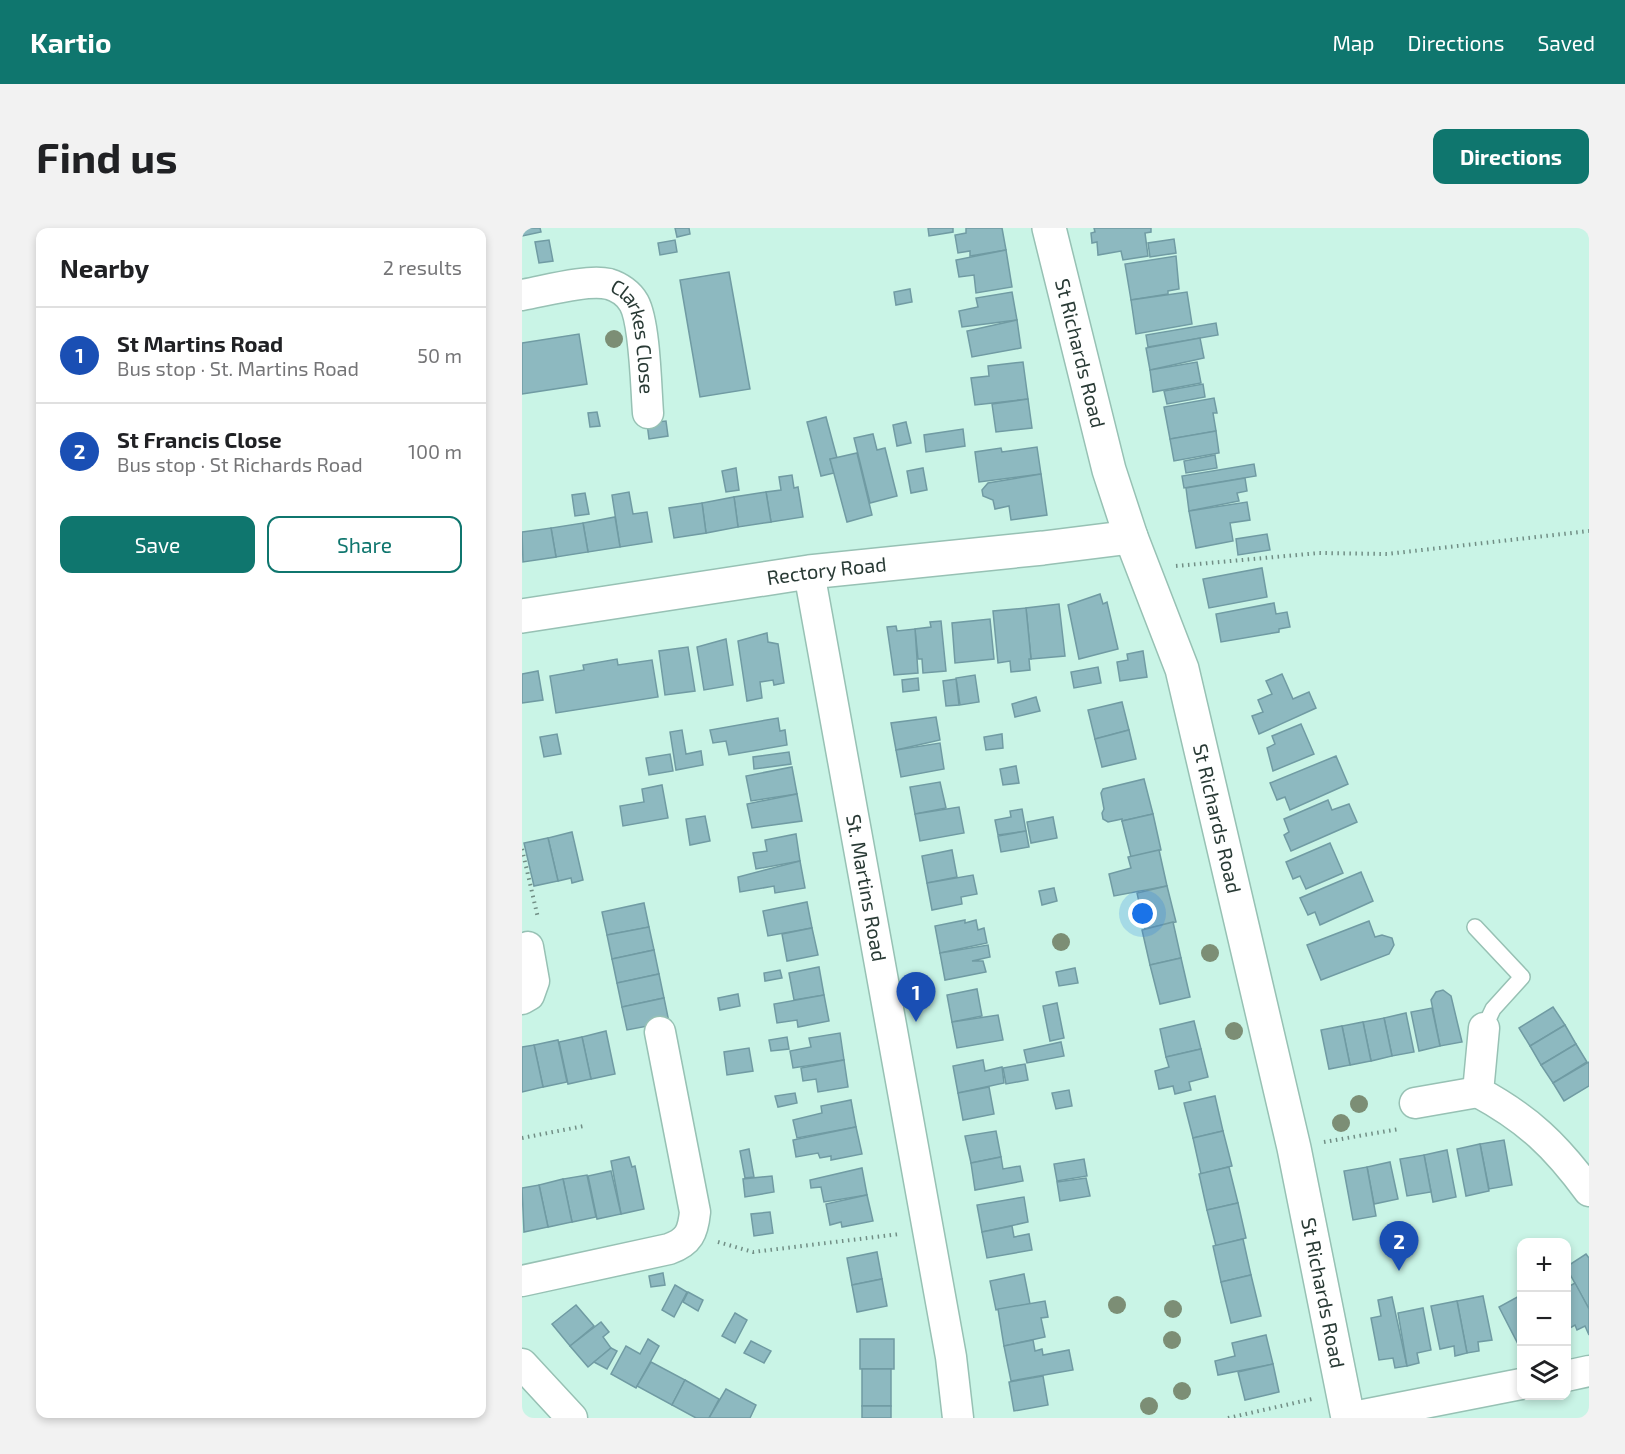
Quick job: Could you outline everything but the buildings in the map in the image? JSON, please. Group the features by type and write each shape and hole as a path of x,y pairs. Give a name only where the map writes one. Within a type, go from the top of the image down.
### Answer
{"street":[{"name":"St Richards Road","path":"1049,228 1109,470 1131,537 1182,669 1294,1148 1348,1418"},
{"name":"Clarkes Close","path":"522,295 593,283 609,284 625,291 635,304 639,320 648,413"},
{"name":"Rectory Road","path":"522,616 809,572 1043,549 1131,537"},
{"name":"St. Martins Road","path":"809,572 951,1357 958,1418"},
{"path":"522,999 529,995 534,981 528,947"},
{"path":"1478,1092 1484,1028"},
{"path":"522,1281 669,1249 682,1245 691,1236 695,1212 660,1032"},
{"path":"1415,1103 1478,1092 1508,1108 1538,1130 1563,1155 1589,1191"},
{"path":"522,1364 572,1418"},
{"path":"1571,1375 1589,1371"},
{"path":"1348,1418 1517,1385"}],"lane":[{"path":"1475,927 1521,977 1493,1009 1484,1028"}],"path":[{"path":"1145,569 1319,553 1387,554 1589,531"},
{"path":"522,849 538,917"},
{"path":"1294,1148 1420,1126 1415,1103"},
{"path":"522,1138 584,1126"},
{"path":"691,1236 753,1252 928,1230"},
{"path":"1228,1418 1313,1399"}],"place":[{"name":"St Martins Road","path":"916,1022"},
{"name":"St Francis Close","path":"1399,1271"}]}
